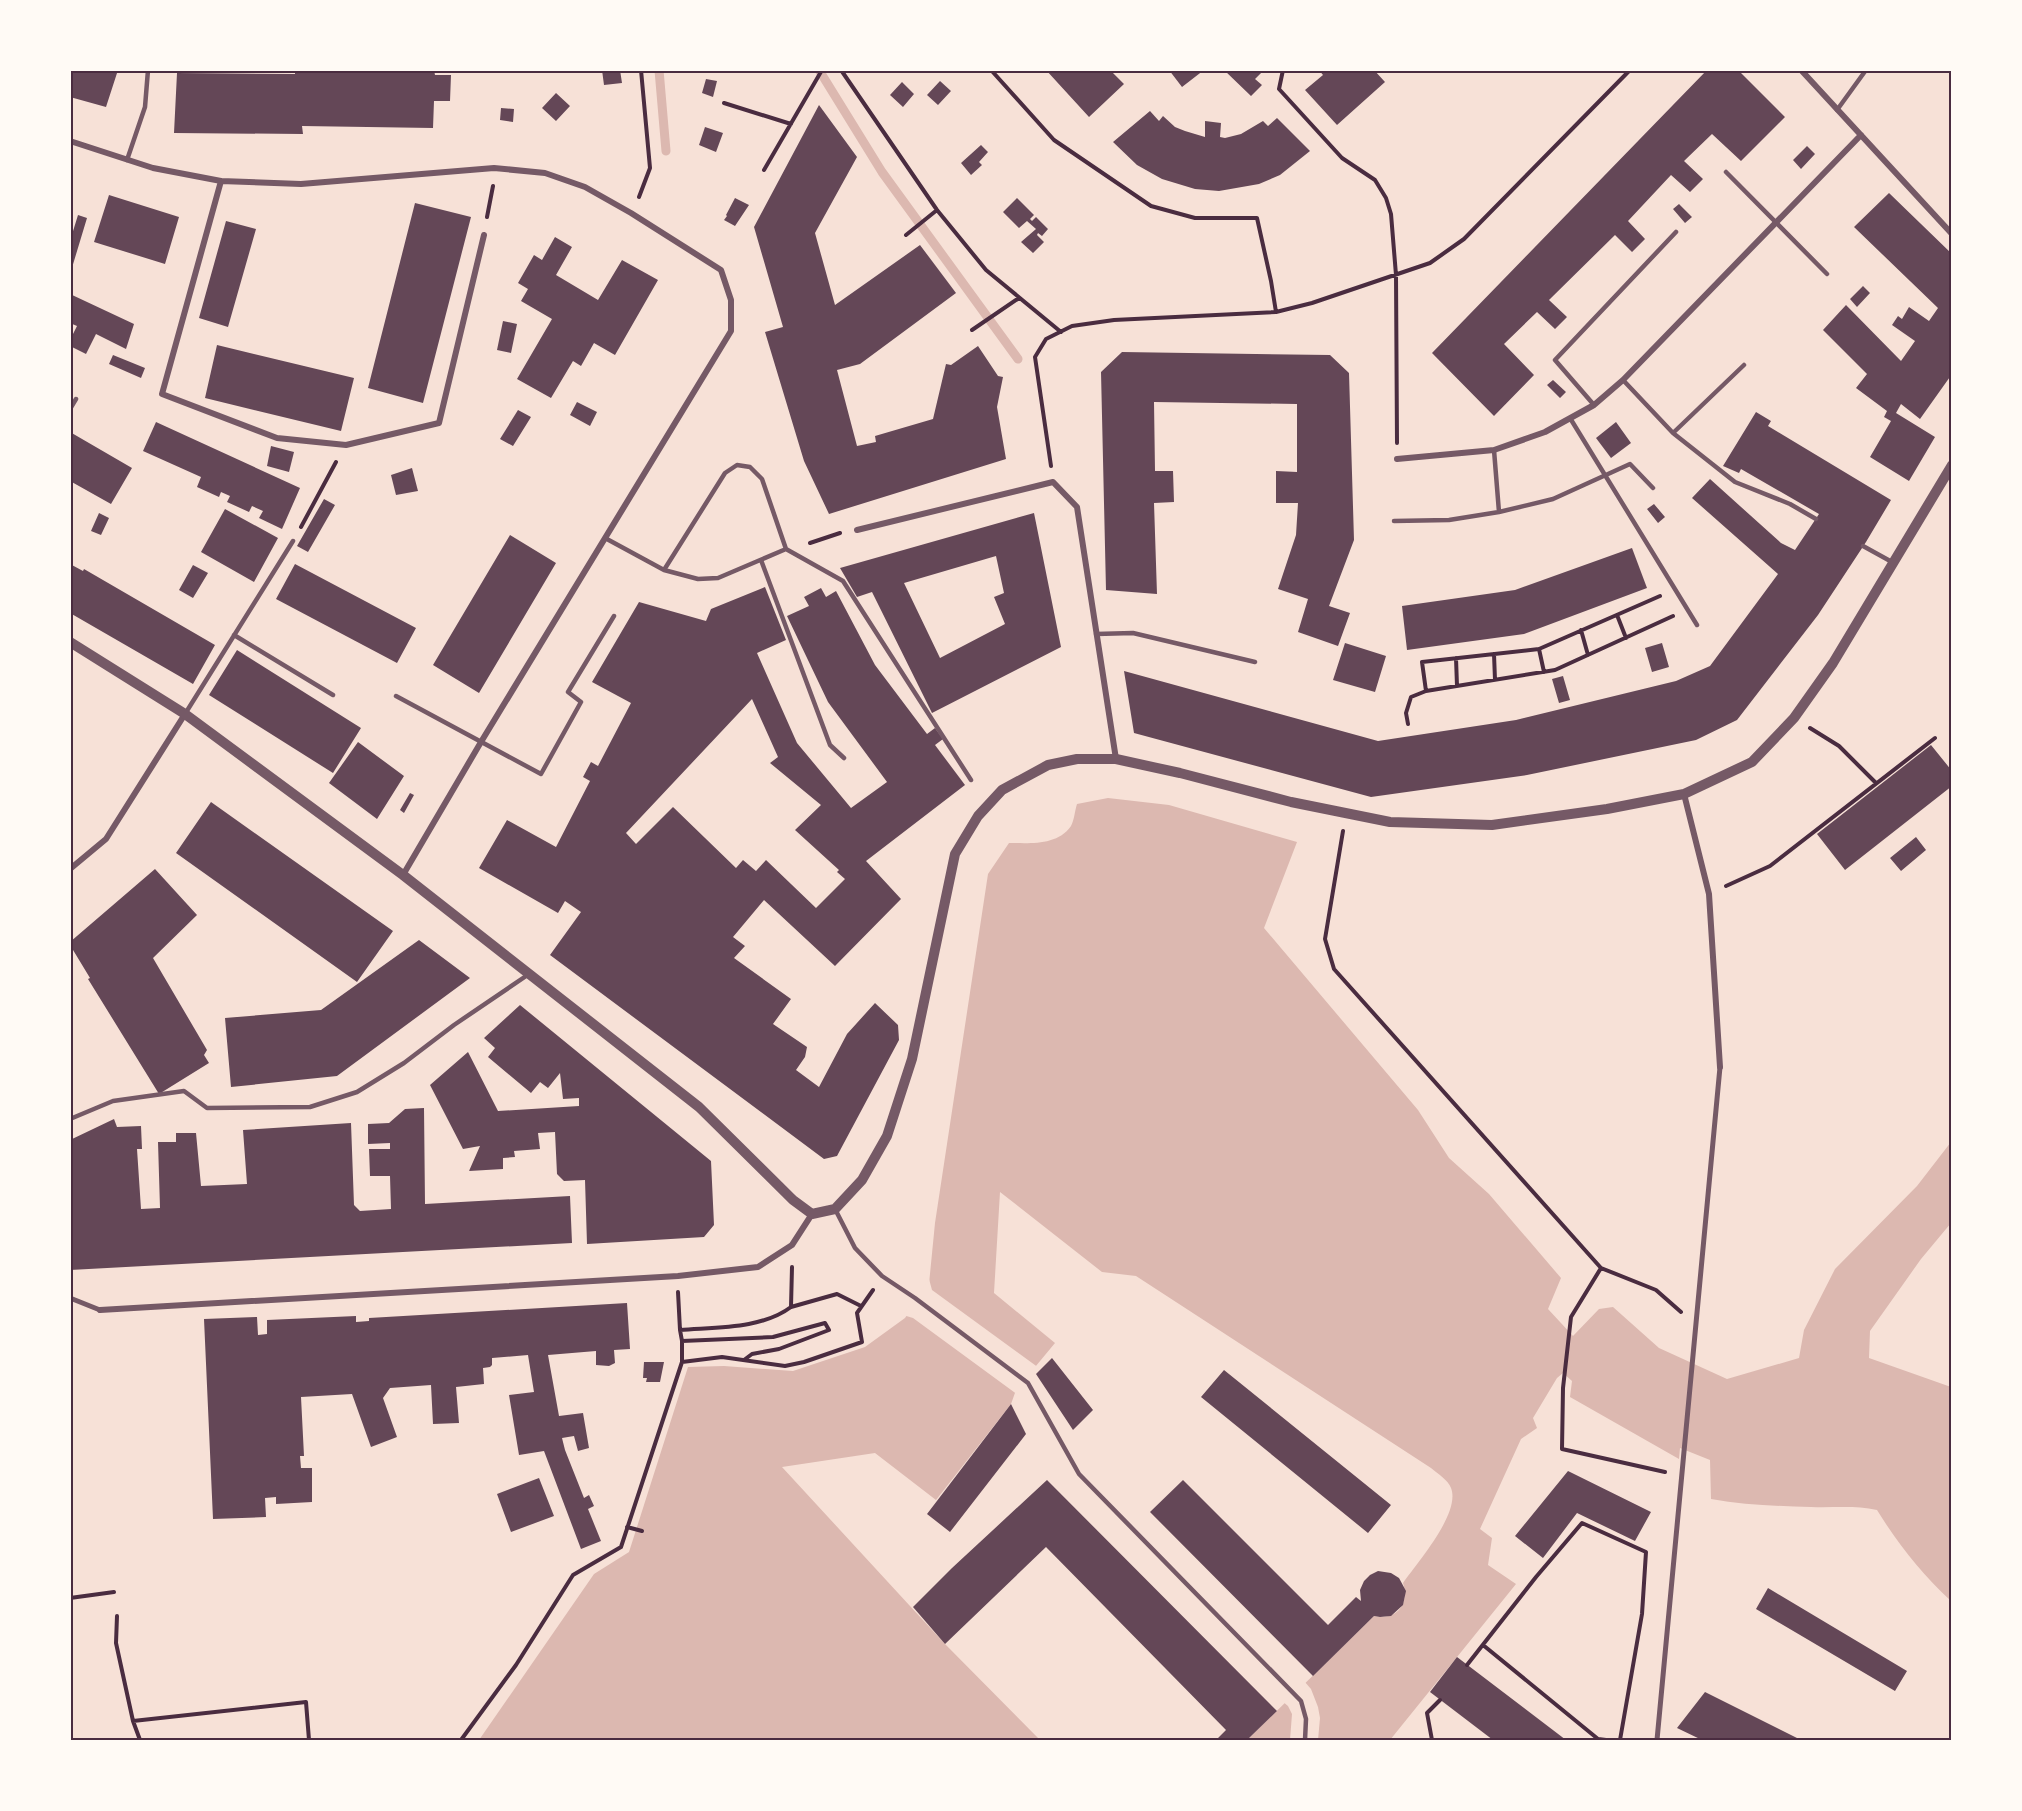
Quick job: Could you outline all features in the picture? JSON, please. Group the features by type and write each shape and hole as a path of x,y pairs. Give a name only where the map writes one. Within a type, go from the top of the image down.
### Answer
{"street":[{"path":"1801,70 1952,234"},
{"path":"1397,459 1494,450 1545,432 1594,405 1623,380 1861,135"},
{"path":"70,141 153,168 221,181 302,184 494,168 545,173 585,187 721,270 731,300 731,331 404,875"},
{"path":"221,181 162,394 277,438 346,445 439,423 484,235"},
{"path":"70,1298 100,1310 678,1276 758,1267 792,1245 812,1214 835,1209 862,1180 887,1136 912,1059 955,854 978,816 1002,790 1048,765 1077,759 1116,759 1180,772 1291,802 1390,822 1492,825 1607,809 1684,794 1752,762 1794,718 1833,663 1952,465"},
{"path":"857,530 1053,482 1077,507 1116,759"},
{"path":"70,642 185,714 404,875 699,1107 793,1200 812,1214"},
{"path":"70,869 106,839 185,714"},
{"path":"1658,1740 1720,1068 1708,894 1684,794"}],"lane":[{"path":"127,160 146,106 148,70"},
{"path":"1838,110 1866,70"},
{"path":"1726,171 1827,274"},
{"path":"1594,405 1555,360 1677,232"},
{"path":"1673,433 1744,365"},
{"path":"1623,380 1673,433 1735,482 1790,504 1816,519"},
{"path":"70,409 76,399"},
{"path":"1570,418 1697,626"},
{"path":"1494,450 1499,512"},
{"path":"1394,521 1449,520 1499,512 1553,499 1630,464 1653,488"},
{"path":"664,570 725,473 737,465 750,467 762,479 786,549 843,581 971,780"},
{"path":"605,538 664,570 698,579 718,578 786,549"},
{"path":"185,714 293,541"},
{"path":"1863,546 1893,563"},
{"path":"761,560 830,745 844,758"},
{"path":"396,696 541,774 581,702 568,692 614,616"},
{"path":"1096,634 1133,633 1255,662"},
{"path":"234,635 333,695"},
{"path":"70,1119 114,1101 184,1091 207,1108 310,1107 357,1092 404,1063 454,1025 529,974"},
{"path":"835,1209 855,1248 882,1276 1028,1383 1078,1474 1301,1701 1305,1710 1305,1740"}],"path":[{"path":"631,213 647,180 650,168 641,70"},
{"path":"764,170 822,70"},
{"path":"841,70 937,210 986,270 1061,332"},
{"path":"991,70 1054,140 1151,206 1195,218 1257,218 1276,312"},
{"path":"1282,70 1279,89 1342,158 1375,180 1386,198 1391,214 1396,275 1397,459"},
{"path":"1053,482 1035,357 1046,339 1072,326 1114,320 1276,312 1312,303 1430,262 1464,239 1630,70"},
{"path":"724,103 791,124"},
{"path":"487,219 492,189"},
{"path":"906,234 937,210"},
{"path":"972,330 1020,298"},
{"path":"293,541 346,445"},
{"path":"820,540 846,530"},
{"path":"1426,691 1422,662 1539,648 1674,589"},
{"path":"1408,724 1406,713 1411,698 1426,691 1555,670 1687,610"},
{"path":"1617,615 1626,638"},
{"path":"1581,630 1588,655"},
{"path":"1539,648 1544,672"},
{"path":"1494,654 1495,680"},
{"path":"1456,658 1457,686"},
{"path":"1794,718 1839,746 1876,783"},
{"path":"1708,894 1770,866 1935,738"},
{"path":"1346,814 1325,939 1334,969 1601,1268 1656,1290 1696,1327"},
{"path":"791,1307 792,1245"},
{"path":"1601,1268 1571,1317 1563,1388 1562,1449 1683,1476"},
{"path":"461,1740 516,1665 573,1575 621,1547 682,1362 678,1276"},
{"path":"682,1362 722,1357 785,1366 804,1362 862,1342 857,1313 882,1276"},
{"path":"680,1330 748,1323 781,1315 791,1307 837,1294 862,1306"},
{"path":"682,1341 773,1337 825,1323 829,1330 779,1349 752,1354 744,1360"},
{"path":"1467,1665 1582,1523 1646,1552 1642,1614 1620,1740"},
{"path":"627,1527 642,1531"},
{"path":"70,1598 114,1592"},
{"path":"117,1616 116,1643 133,1721 140,1740"},
{"path":"1483,1645 1598,1739 1606,1740"},
{"path":"1432,1740 1427,1713 1440,1700"},
{"path":"133,1721 306,1702 309,1740"}],"shaded area":[{"path":"1108,798 1169,805 1297,842 1264,928 1418,1110 1449,1158 1489,1194 1561,1278 1548,1309 1573,1336 1599,1309 1613,1307 1659,1348 1727,1379 1799,1358 1804,1330 1835,1269 1917,1186 1951,1142 1951,1223 1921,1259 1870,1331 1869,1358 1951,1387 1951,1601 1911,1558 1877,1510 1852,1507 1761,1505 1711,1499 1710,1460 1680,1448 1679,1459 1570,1397 1572,1381 1563,1373 1557,1378 1533,1418 1537,1428 1521,1439 1480,1529 1492,1538 1488,1565 1516,1584 1390,1740 1247,1740 1374,1616 1389,1616 1403,1604 1405,1591 1403,1583 1427,1551 1450,1511 1452,1498 1450,1485 1431,1468 1136,1276 1102,1272 1000,1192 994,1293 1055,1343 1016,1390 1011,1404 936,1500 875,1453 782,1467 945,1644 1040,1740 479,1740 594,1574 629,1552 688,1367 724,1366 793,1371 865,1347 905,1318 929,1284 935,1223 988,874 1009,843 1043,842 1058,837 1071,826 1077,804"}],"pier":[{"path":"929,1279 932,1290 1039,1368 1018,1395 913,1318 903,1315"},
{"path":"1304,1681 1311,1689 1318,1707 1320,1718 1318,1740 1290,1740 1292,1714 1282,1701"}],"building":[{"path":"70,70 118,70 106,107 70,97"},
{"path":"295,70 434,70 435,75 451,75 450,101 434,101 433,128 302,126 303,134 174,133 177,73 295,74"},
{"path":"602,70 620,70 622,83 604,85"},
{"path":"1046,70 1110,70 1124,84 1089,117"},
{"path":"1169,70 1204,70 1182,87"},
{"path":"1224,70 1264,70 1255,79 1262,85 1251,96"},
{"path":"1319,70 1374,70 1385,82 1337,125 1305,90 1323,75"},
{"path":"1707,70 1738,70 1785,117 1741,161 1712,134 1684,161 1703,179 1690,192 1671,175 1628,221 1645,239 1632,252 1615,235 1549,300 1567,317 1555,329 1537,312 1504,344 1534,375 1494,416 1432,353"},
{"path":"706,79 717,81 713,97 702,93"},
{"path":"940,81 951,91 938,105 927,95"},
{"path":"902,82 914,94 903,107 890,95"},
{"path":"556,93 570,106 556,121 542,108"},
{"path":"819,105 857,157 815,233 835,305 920,245 956,293 860,364 837,370 857,446 876,442 875,436 933,419 946,364 951,365 978,346 998,376 1003,377 997,407 1006,459 829,514 804,461 765,332 783,327 754,227"},
{"path":"501,108 514,109 513,122 500,120"},
{"path":"1150,111 1159,121 1163,116 1175,127 1205,137 1205,121 1221,123 1220,137 1225,138 1241,134 1263,121 1268,126 1277,118 1310,151 1280,175 1259,184 1219,191 1195,189 1162,179 1137,165 1113,142"},
{"path":"705,127 723,133 716,152 699,145"},
{"path":"981,145 988,152 979,162 982,165 971,175 961,163"},
{"path":"1807,146 1815,154 1801,169 1793,160"},
{"path":"1889,193 1952,254 1952,374 1920,419 1901,404 1896,413 1935,437 1909,481 1870,457 1891,421 1884,417 1887,411 1856,388 1867,374 1823,330 1846,305 1901,361 1915,341 1892,325 1898,316 1902,319 1909,307 1929,321 1938,308 1854,227"},
{"path":"109,195 179,217 165,264 94,242"},
{"path":"735,198 749,205 735,226 724,220"},
{"path":"1017,198 1034,215 1030,219 1032,221 1036,217 1048,229 1042,236 1038,233 1037,235 1044,242 1033,253 1021,242 1036,229 1027,221 1019,228 1003,212"},
{"path":"415,203 471,217 423,403 368,388"},
{"path":"1679,204 1692,217 1685,223 1673,209"},
{"path":"78,215 87,218 71,271 70,241"},
{"path":"226,221 256,229 228,327 199,318"},
{"path":"555,237 572,247 556,275 598,300 622,260 658,280 615,355 594,343 581,366 573,361 551,398 517,379 552,319 521,301 528,289 518,283 534,255 542,260"},
{"path":"1863,286 1870,293 1857,307 1850,299"},
{"path":"70,294 134,324 126,349 96,334 86,354 70,346 70,340 77,326 70,323"},
{"path":"503,321 517,324 511,353 497,350"},
{"path":"217,345 354,378 341,431 205,398"},
{"path":"1122,352 1330,355 1349,373 1354,540 1329,606 1350,613 1338,646 1298,632 1308,599 1278,589 1296,535 1298,503 1276,503 1276,471 1297,472 1297,404 1154,402 1155,471 1173,471 1174,502 1154,503 1157,594 1106,590 1101,372"},
{"path":"113,355 145,368 141,378 109,364"},
{"path":"1553,380 1566,392 1560,398 1547,385"},
{"path":"577,402 597,412 590,426 570,415"},
{"path":"518,410 531,417 513,446 500,439"},
{"path":"1756,412 1771,421 1768,426 1891,500 1818,615 1737,720 1696,740 1527,775 1371,797 1134,733 1124,671 1378,741 1516,720 1676,681 1710,666 1778,574 1692,498 1710,479 1781,543 1795,550 1819,514 1741,469 1739,473 1723,466"},
{"path":"156,422 300,488 282,529 259,518 263,511 252,506 249,512 227,502 230,496 221,492 219,497 197,487 201,477 143,451"},
{"path":"1616,422 1631,443 1611,458 1596,438"},
{"path":"70,432 132,468 111,504 70,481"},
{"path":"271,446 294,452 289,472 267,466"},
{"path":"412,468 418,491 396,495 391,475"},
{"path":"324,499 335,505 308,552 297,546"},
{"path":"1654,504 1665,517 1658,523 1647,509"},
{"path":"225,509 278,538 254,582 201,552"},
{"path":"99,513 109,518 101,535 91,531"},
{"path":"1034,513 1061,647 932,713 872,592 857,597 840,568","holes":["996,556 1004,593 994,597 1005,624 940,658 904,583"]},
{"path":"510,535 556,563 479,693 433,665"},
{"path":"1632,548 1647,588 1524,634 1407,650 1402,606 1515,590"},
{"path":"70,564 83,571 84,569 215,645 193,684 70,613"},
{"path":"295,564 416,628 397,663 276,599"},
{"path":"193,565 208,573 193,598 179,590"},
{"path":"765,587 786,640 757,653 797,743 851,808 887,782 828,702 787,616 809,606 804,597 821,588 826,597 836,591 875,665 927,734 935,728 943,739 935,745 965,785 866,861 901,899 835,966 764,900 733,937 745,946 734,958 791,999 773,1024 807,1047 805,1057 796,1070 819,1087 847,1034 875,1003 898,1025 899,1040 837,1156 824,1159 550,955 581,912 565,901 558,913 479,868 507,820 556,847 590,781 583,777 591,762 598,766 631,703 592,682 639,602 706,621 711,609","holes":["752,699 778,757 770,763 821,805 795,830 839,870 837,872 845,879 816,908 766,860 756,871 743,860 736,868 673,807 636,844 626,833"]},
{"path":"1345,643 1386,656 1375,692 1333,680"},
{"path":"1662,643 1669,667 1652,672 1645,648"},
{"path":"237,650 361,728 333,773 209,695"},
{"path":"1563,676 1570,700 1559,703 1552,679"},
{"path":"358,742 404,776 377,819 329,783"},
{"path":"1931,745 1952,771 1952,786 1845,870 1817,834"},
{"path":"410,793 414,795 404,813 400,810"},
{"path":"211,802 393,931 357,982 176,853"},
{"path":"1916,837 1926,850 1901,871 1890,858"},
{"path":"155,869 197,915 153,958 207,1050 204,1055 209,1063 159,1094 88,979 90,978 70,945 70,942"},
{"path":"419,940 470,978 337,1076 231,1087 225,1018 321,1010"},
{"path":"520,1005 711,1161 714,1225 704,1237 587,1244 585,1180 564,1181 557,1174 555,1132 538,1133 540,1149 514,1151 515,1157 503,1158 503,1169 469,1171 480,1146 463,1149 430,1085 468,1052 498,1111 579,1106 579,1098 563,1099 560,1073 548,1088 540,1082 531,1093 488,1057 495,1048 484,1038"},
{"path":"424,1108 425,1204 570,1196 572,1243 70,1270 70,1140 114,1119 117,1127 141,1126 142,1149 137,1149 141,1209 160,1208 158,1142 176,1142 176,1133 196,1133 201,1186 247,1184 243,1130 351,1123 354,1205 360,1211 391,1209 390,1176 370,1176 369,1149 390,1149 390,1143 368,1144 368,1124 389,1123 405,1109"},
{"path":"627,1303 630,1349 614,1350 615,1363 609,1366 596,1365 596,1351 548,1355 559,1416 583,1413 589,1448 578,1451 574,1436 562,1438 584,1498 589,1495 594,1506 588,1509 601,1541 581,1549 544,1451 519,1455 509,1395 534,1392 528,1355 492,1358 492,1365 483,1368 484,1384 456,1387 459,1423 433,1424 431,1385 390,1388 383,1398 397,1437 371,1447 352,1394 301,1397 304,1456 300,1456 301,1468 312,1468 312,1502 276,1504 276,1497 265,1498 266,1517 213,1519 204,1319 257,1317 258,1335 267,1334 267,1320 356,1316 356,1322 369,1321 369,1318"},
{"path":"1052,1358 1093,1410 1073,1430 1036,1374"},
{"path":"644,1362 664,1362 660,1382 646,1382 647,1378 643,1378"},
{"path":"1224,1370 1391,1505 1368,1533 1201,1397"},
{"path":"1011,1404 1026,1434 950,1532 927,1514"},
{"path":"1568,1471 1651,1512 1635,1541 1577,1513 1543,1558 1515,1536"},
{"path":"539,1478 554,1516 511,1532 497,1494"},
{"path":"1047,1480 1277,1711 1247,1740 1216,1740 1226,1730 1046,1547 945,1644 913,1607"},
{"path":"1183,1480 1328,1625 1356,1597 1361,1601 1360,1590 1364,1581 1378,1571 1391,1573 1399,1578 1406,1591 1403,1605 1391,1616 1374,1616 1313,1676 1150,1512"},
{"path":"1768,1588 1907,1671 1895,1691 1756,1609"},
{"path":"1457,1657 1566,1740 1493,1740 1430,1692"},
{"path":"1705,1692 1801,1740 1702,1740 1677,1728"}],"waterway":[{"path":"659,70 666,151"},
{"path":"819,70 882,172 1018,359"}]}
